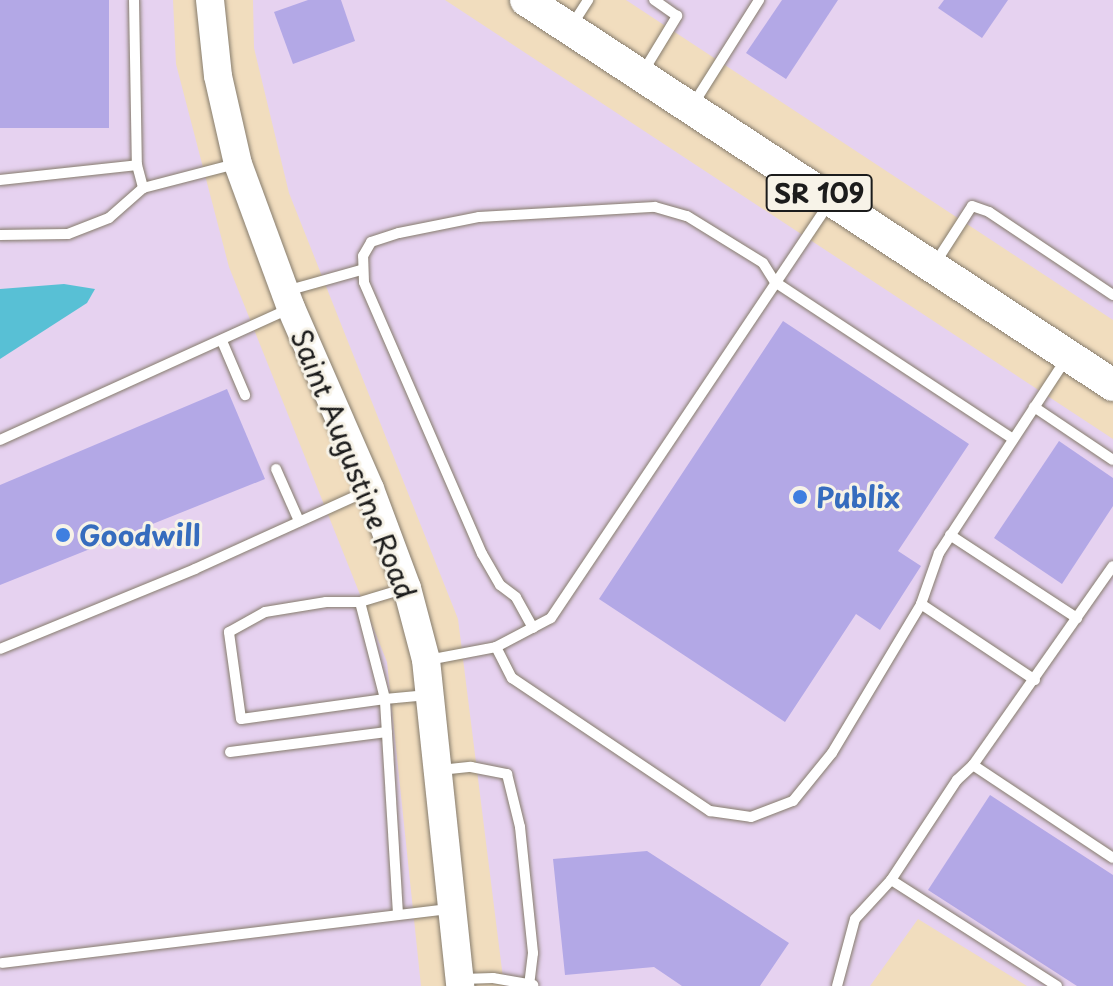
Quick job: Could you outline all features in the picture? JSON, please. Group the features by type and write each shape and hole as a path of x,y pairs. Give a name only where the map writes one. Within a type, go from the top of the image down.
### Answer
{"main road":[{"name":"Saint Augustine Road","path":"210,0 218,76 238,164 288,299 370,489 407,588 426,660 460,983"},
{"name":"SR 109","path":"533,2 569,30 1113,385"}],"lane":[{"path":"134,0 137,165 143,188"},
{"path":"569,30 588,0"},
{"path":"641,76 677,16 654,0"},
{"path":"691,108 759,0"},
{"path":"0,235 68,234 109,218 143,188 238,164"},
{"path":"0,180 137,165"},
{"path":"426,660 496,647 551,618 831,200"},
{"path":"933,267 972,206 989,212 1113,295"},
{"path":"533,628 516,597 500,585 482,554 361,270 371,242 399,233 479,217 655,207 687,216 763,263 775,282 1013,439"},
{"path":"0,440 222,341 288,299 361,270"},
{"path":"222,341 245,395"},
{"path":"496,647 512,678 710,811 751,817 793,801 832,753 921,604 939,553 1068,355"},
{"path":"1034,407 1113,460"},
{"path":"276,469 299,521"},
{"path":"0,649 195,569 370,489"},
{"path":"950,535 1077,618"},
{"path":"837,986 855,919 891,880 957,780 973,765 1035,680 1113,566"},
{"path":"407,588 360,602 326,602 265,612 229,632 241,719 430,695"},
{"path":"360,602 385,699 398,914"},
{"path":"921,604 1035,680"},
{"path":"230,752 387,732"},
{"path":"973,765 1113,858"},
{"path":"438,770 471,767 507,774 520,827 532,937 532,985 493,978 460,983"},
{"path":"891,880 1057,986"},
{"path":"2,963 452,908"}],"shaded area":[{"path":"0,0 173,0 176,64 229,267 387,662 421,986 0,986"},
{"path":"253,0 445,0 1113,439 1113,986 1027,986 918,919 870,986 504,986 458,619 289,193 254,48"},
{"path":"626,0 1113,0 1113,320"}],"water":[{"path":"64,284 95,289 87,303 0,359 0,289"}],"building":[{"path":"0,0 109,0 109,128 0,128"},
{"path":"308,0 341,0 355,41 293,64 274,12"},
{"path":"782,0 838,0 786,79 746,53"},
{"path":"944,0 1008,0 982,38 938,8"},
{"name":"Publix","path":"783,321 969,444 898,551 921,566 880,630 856,614 785,722 599,599"},
{"name":"Goodwill","path":"227,389 265,479 0,585 0,485"},
{"path":"1059,441 1113,478 1113,506 1062,584 994,538"},
{"path":"990,795 1113,875 1113,986 1077,986 928,890"},
{"path":"647,851 789,943 760,986 682,986 654,967 565,975 553,859"}],"place":[{"name":"Publix","path":"800,497"},
{"name":"Goodwill","path":"63,535"}]}
